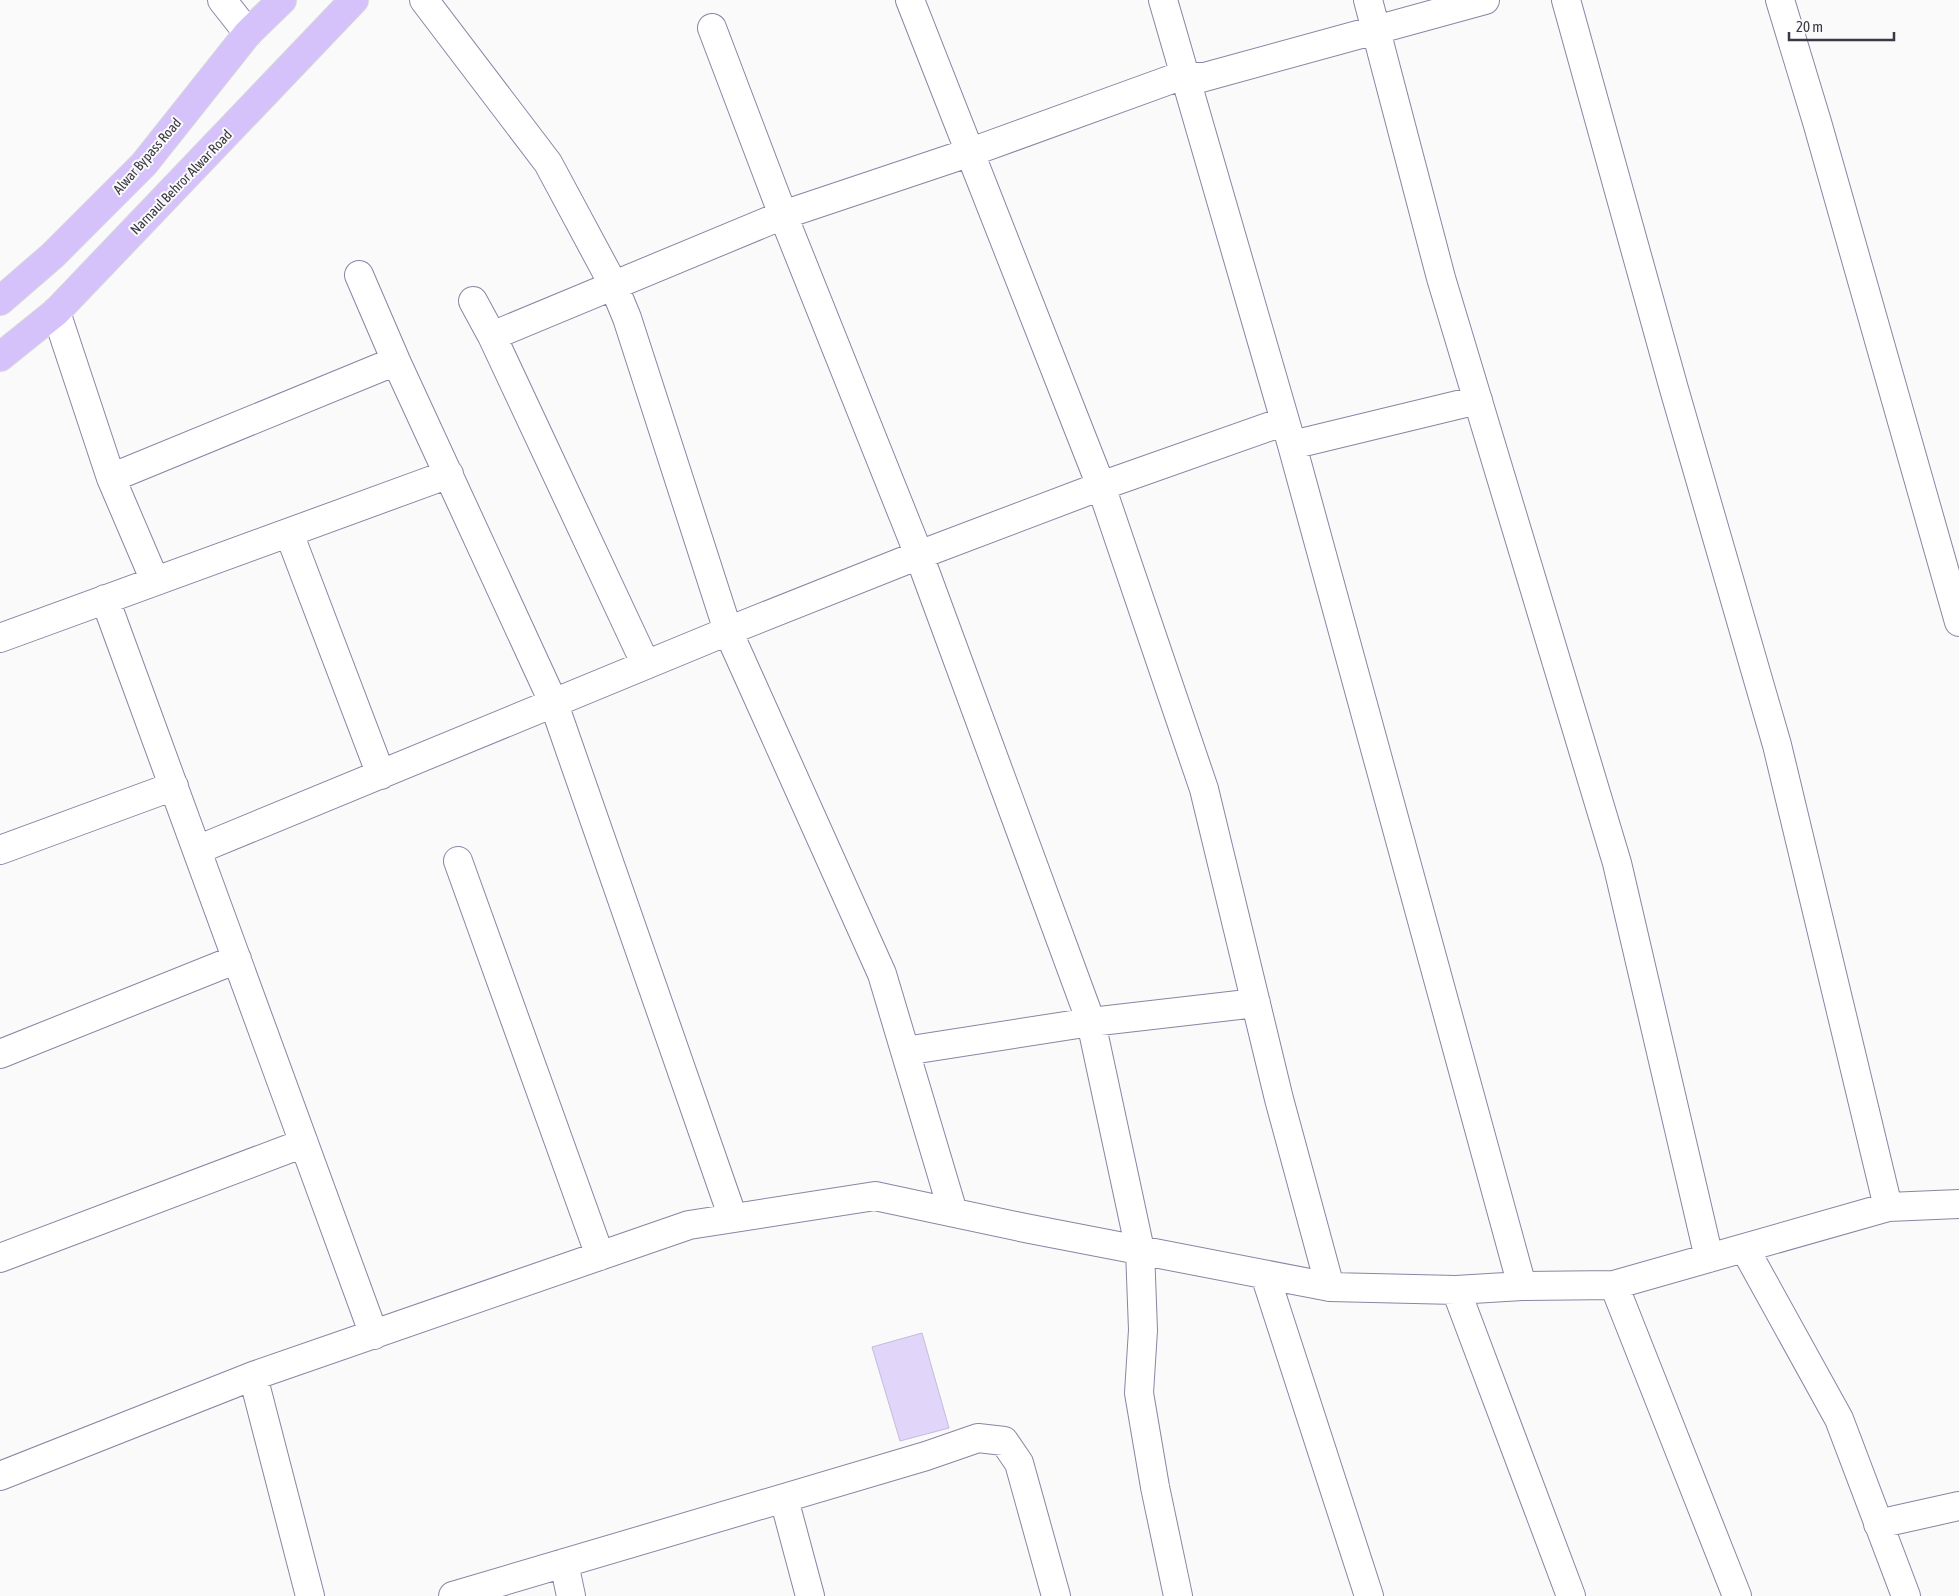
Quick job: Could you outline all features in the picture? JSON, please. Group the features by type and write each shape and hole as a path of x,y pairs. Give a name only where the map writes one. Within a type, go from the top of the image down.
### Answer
{"main road":[{"name":"Alwar Bypass Road","path":"0,301 52,256 144,164 248,33 282,0"},
{"name":"Narnaul Behror Alwar Road","path":"0,357 56,312 354,0"}],"street":[{"path":"222,0 248,33"},
{"path":"424,0 548,162 613,284 627,318 728,631 882,974 953,1212"},
{"path":"910,0 1101,486 1204,790 1279,1098 1330,1287"},
{"path":"1163,0 1186,74 1288,433 1522,1286"},
{"path":"1368,0 1442,278 1617,863 1710,1258"},
{"path":"492,336 613,284 783,215 971,152 1186,74 1201,78 1485,0"},
{"path":"1566,0 1674,389 1777,745 1888,1207"},
{"path":"1780,0 1817,122 1959,622"},
{"path":"712,28 783,215 919,555 1091,1022 1140,1250 1143,1330 1139,1393 1155,1487 1178,1596"},
{"path":"359,275 396,361 554,704 733,1218"},
{"path":"473,301 492,336 646,665"},
{"path":"56,312 111,478 155,581"},
{"path":"111,478 396,361"},
{"path":"197,850 728,631 919,555 1101,486 1288,433 1478,400"},
{"path":"0,638 449,474"},
{"path":"289,533 381,775"},
{"path":"105,600 374,1334"},
{"path":"0,850 174,786"},
{"path":"458,861 600,1256"},
{"path":"0,1054 236,959"},
{"path":"905,1050 1091,1022 1256,1003"},
{"path":"0,1258 304,1143"},
{"path":"0,1476 253,1376 689,1225 875,1196 1330,1287 1456,1290 1522,1286 1614,1285 1888,1207 1959,1204"},
{"path":"1745,1249 1839,1419 1906,1596"},
{"path":"1265,1275 1370,1596"},
{"path":"1614,1285 1737,1596"},
{"path":"1456,1290 1572,1596"},
{"path":"253,1376 310,1596"},
{"path":"452,1596 784,1499 926,1456 978,1438 1004,1441 1020,1463 1056,1596"},
{"path":"784,1499 810,1596"},
{"path":"1878,1524 1959,1506"},
{"path":"564,1563 571,1596"}],"building":[{"path":"922,1333 949,1428 900,1441 872,1347"}]}
